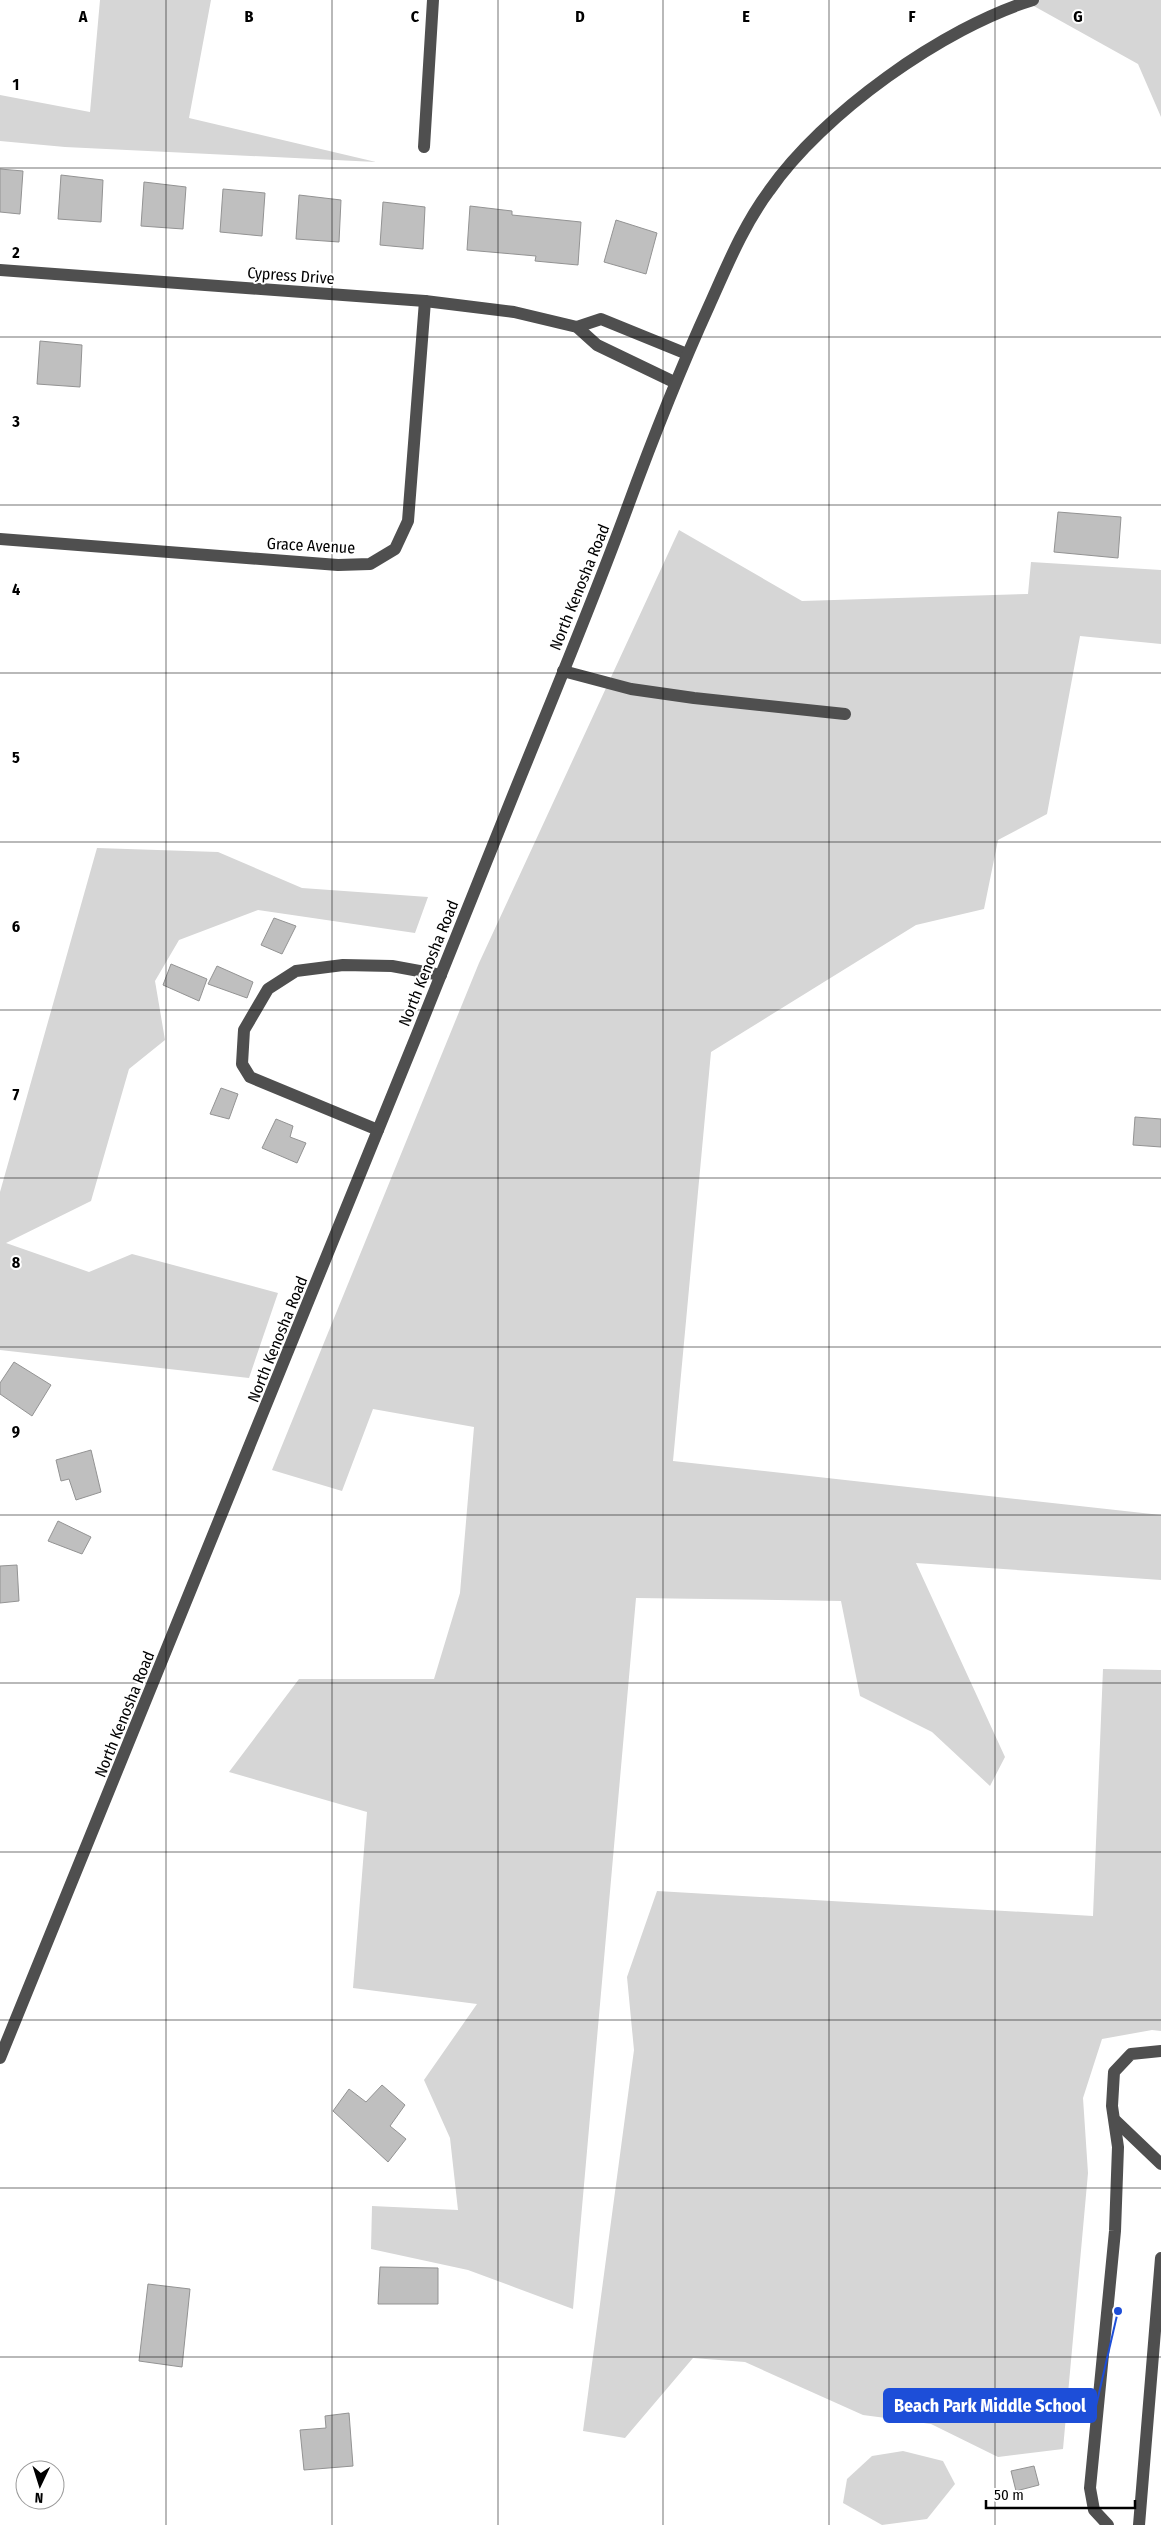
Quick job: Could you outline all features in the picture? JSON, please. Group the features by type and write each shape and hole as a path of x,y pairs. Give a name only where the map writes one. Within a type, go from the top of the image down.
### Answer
{"street":[{"path":"424,147 433,0"},
{"name":"North Kenosha Road","path":"0,2058 604,572 674,382 751,218 772,185 799,154 858,98 921,55 973,25 1034,0"},
{"name":"Cypress Drive","path":"0,270 425,300 514,312 577,327 597,345 674,382"},
{"name":"Grace Avenue","path":"0,539 338,565 370,564 395,549 408,521 425,300"},
{"path":"577,327 601,319 687,354"},
{"path":"563,671 631,689 694,698 845,714"},
{"path":"378,1130 250,1078 242,1064 244,1030 268,989 296,971 344,965 392,966 442,974"},
{"path":"1108,2525 1094,2510 1090,2488 1114,2231 1118,2147 1116,2121 1112,2106 1114,2072 1131,2054 1161,2051"},
{"path":"1116,2121 1161,2164"},
{"path":"1140,2525 1161,2258"}],"shaded area":[{"path":"100,0 211,0 189,118 376,162 65,147 0,141 0,95 90,112"},
{"path":"1023,0 1161,0 1161,117 1138,64"},
{"path":"679,530 802,601 1028,594 1031,562 1161,570 1161,644 1080,636 1047,814 998,840 984,909 916,925 711,1052 673,1461 1161,1515 1161,1580 916,1563 1005,1757 990,1786 932,1732 860,1696 841,1601 636,1598 573,2309 468,2270 371,2249 372,2206 458,2210 450,2138 424,2080 477,2004 353,1988 367,1812 229,1772 299,1679 434,1679 460,1593 474,1427 373,1409 342,1491 272,1470 479,963"},
{"path":"97,848 218,852 302,888 428,897 415,933 258,910 179,940 155,981 165,1040 129,1069 91,1201 6,1243 89,1272 132,1254 278,1293 249,1378 0,1350 0,1192"},
{"path":"1103,1669 1161,1670 1161,2031 1152,2030 1102,2039 1083,2098 1088,2173 1063,2449 998,2457 931,2424 863,2415 745,2362 693,2358 625,2438 583,2431 634,2050 627,1977 657,1891 1093,1916"},
{"path":"903,2451 943,2461 955,2484 927,2519 882,2525 843,2503 847,2479 872,2456"}],"building":[{"path":"0,169 23,171 20,214 0,212"},
{"path":"61,175 103,180 101,222 58,219"},
{"path":"144,182 186,187 183,229 141,226"},
{"path":"223,189 265,193 262,236 220,232"},
{"path":"299,195 341,200 339,242 296,239"},
{"path":"383,202 425,207 423,249 380,245"},
{"path":"470,206 512,211 512,215 581,222 578,265 535,261 536,256 467,250"},
{"path":"616,220 657,233 646,274 604,262"},
{"path":"40,341 82,345 80,387 37,384"},
{"path":"1058,512 1121,517 1118,558 1054,552"},
{"path":"274,918 296,926 282,954 261,945"},
{"path":"171,964 207,979 199,1001 163,985"},
{"path":"217,966 253,982 247,998 208,984"},
{"path":"221,1088 238,1094 229,1119 210,1114"},
{"path":"1135,1117 1161,1119 1161,1147 1133,1145"},
{"path":"276,1119 293,1126 290,1137 306,1143 297,1163 262,1148"},
{"path":"14,1362 51,1385 32,1416 0,1394 0,1383"},
{"path":"91,1450 101,1492 76,1500 69,1479 61,1481 56,1460"},
{"path":"58,1521 91,1537 82,1554 48,1541"},
{"path":"17,1565 19,1601 0,1603 0,1566"},
{"path":"382,2085 405,2105 390,2126 406,2139 388,2162 333,2111 349,2089 366,2102"},
{"path":"380,2267 438,2268 438,2304 378,2304"},
{"path":"148,2284 190,2289 182,2367 139,2361"},
{"path":"349,2413 353,2466 304,2470 300,2430 326,2428 325,2416"},
{"path":"1034,2466 1039,2485 1016,2491 1011,2471"}],"place":[{"name":"Beach Park Middle School","path":"1118,2311"}]}
